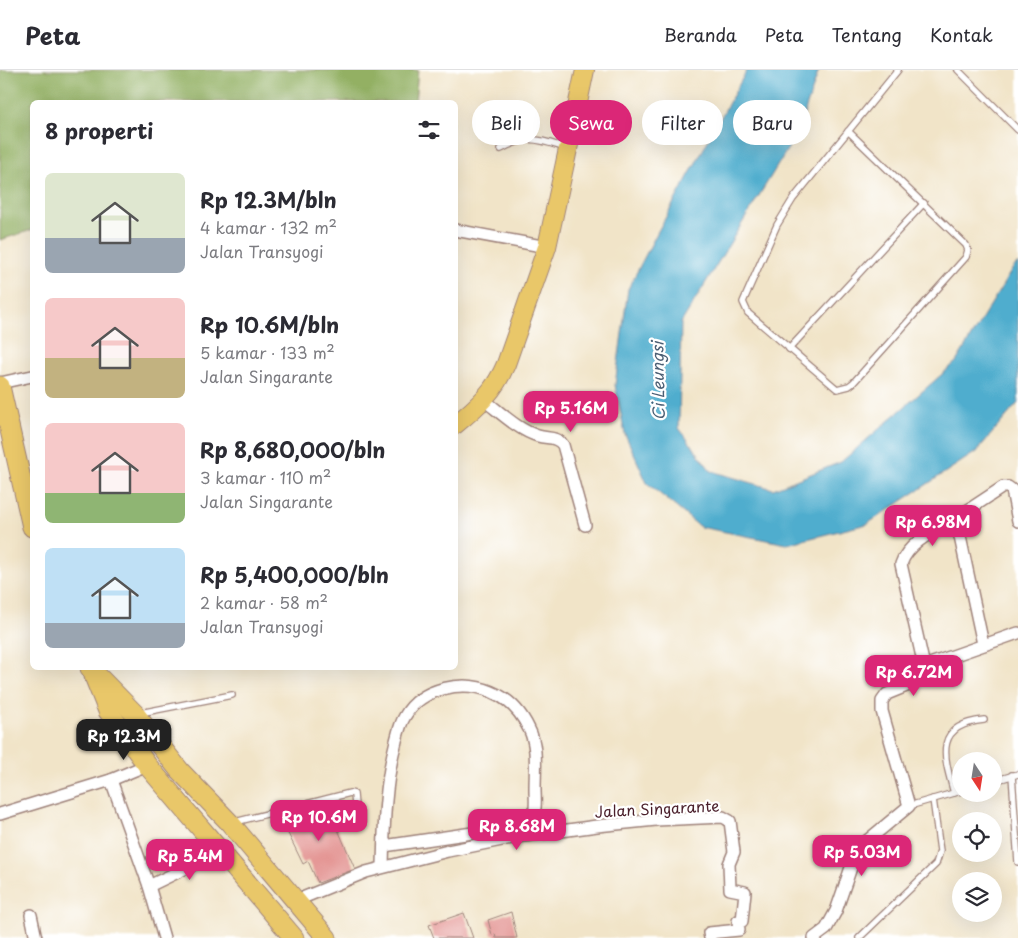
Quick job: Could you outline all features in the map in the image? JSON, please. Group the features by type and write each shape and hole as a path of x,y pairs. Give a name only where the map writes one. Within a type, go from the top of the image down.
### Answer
{"highway":[{"path":"0,384 30,519"},
{"path":"0,441 16,460"},
{"path":"91,670 108,711 147,766 294,938"},
{"path":"92,670 135,714 180,771 230,823 326,938"}],"main road":[{"path":"458,423 484,400 500,379 531,294 547,247 585,70"}],"street":[{"path":"458,231 547,247"},
{"path":"0,384 30,376"},
{"path":"484,400 523,428 538,436 554,438 560,441 563,445 585,525"},
{"path":"924,666 901,564 903,557 915,544 1003,487 1008,487 1012,490 1018,521"},
{"path":"956,518 983,644"},
{"path":"814,938 826,929 836,912 856,853 862,845 909,806 882,711 882,701 888,694 909,685 924,666 1018,633"},
{"path":"383,866 385,808 390,763 404,718 412,705 420,698 442,689 455,687 469,687 492,692 511,703 519,711 534,741 535,793 533,819 520,826 384,846"},
{"path":"0,814 111,780 147,766"},
{"path":"111,780 149,886 160,937"},
{"name":"Jalan Singarante","path":"295,901 340,881 383,866 448,850 565,830 656,820 723,817 730,821 734,852 729,864 730,889 745,892 742,921 738,921 739,930 709,933 710,938"},
{"path":"149,886 219,852"},
{"path":"31,915 36,938"}],"lane":[{"path":"848,131 966,245 968,250 966,257 853,383 838,389 748,313 743,302 777,225 793,199 848,131 898,70"},
{"path":"958,70 1018,130"},
{"path":"501,149 516,141 533,138 568,148"},
{"path":"789,349 924,204"},
{"path":"135,714 232,695"},
{"path":"952,786 945,760 947,741 958,726 969,721 984,720"},
{"path":"1002,779 1015,775 1018,862"},
{"path":"230,823 350,793 354,794 355,797 356,818"},
{"path":"909,806 952,794"},
{"path":"859,938 936,864 940,851 934,799"}],"green space":[{"path":"0,70 418,70 415,100 30,100 30,231 0,240"}],"water":[{"name":"Ci Leungsi","path":"747,70 819,70 809,100 733,100 733,145 790,145 681,323 679,428 711,471 773,489 841,462 956,362 1013,268 1018,263 1018,403 976,452 867,524 787,544 700,527 647,483 625,434 615,385 628,289 706,145 723,145 723,113"}],"building":[{"path":"327,804 355,869 318,883 308,861 303,864 281,819 304,809"},
{"path":"511,912 517,938 496,938 495,934 492,935 488,920"},
{"path":"464,913 473,938 434,938 429,925"}]}
